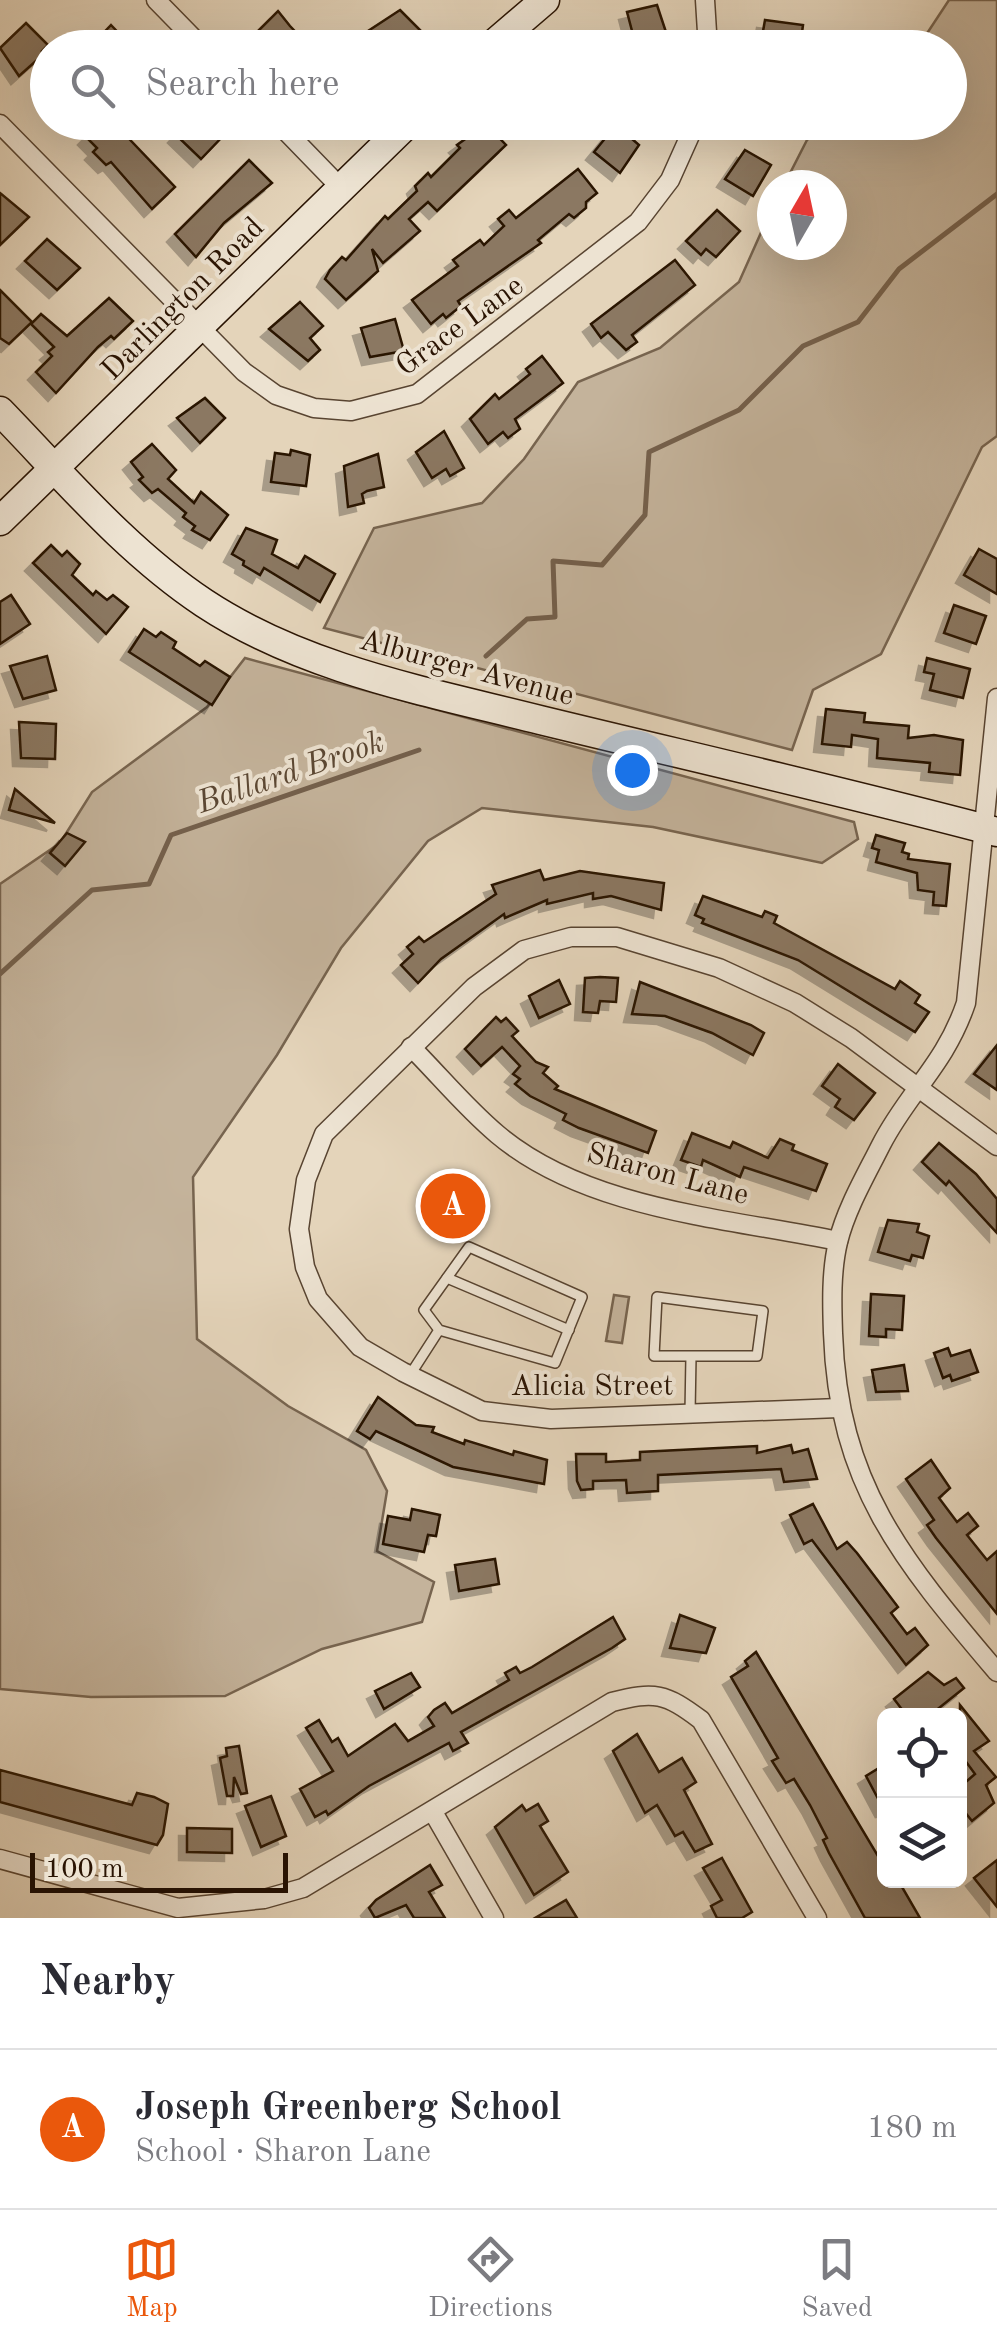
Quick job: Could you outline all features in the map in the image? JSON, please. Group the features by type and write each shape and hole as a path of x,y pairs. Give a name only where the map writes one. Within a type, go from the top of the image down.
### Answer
{"street":[{"path":"156,0 185,30"},
{"path":"509,30 545,0"},
{"path":"704,0 706,30"},
{"name":"Grace Lane","path":"0,124 254,380 276,395 314,408 352,411 417,394 638,222 670,180 688,140"},
{"path":"294,140 340,187"},
{"name":"Darlington Road","path":"0,521 390,140"},
{"name":"Alburger Avenue","path":"0,411 123,540 165,575 238,623 313,659 449,698 991,831"},
{"path":"997,698 991,831 966,1003 953,1042 884,1140 838,1241 832,1316 838,1408 852,1462 870,1502 909,1564 997,1672"},
{"name":"Alicia Street","path":"838,1408 551,1419 482,1411 410,1375 360,1347 318,1300 305,1267 299,1229 306,1180 324,1134 474,987 524,950 571,937 617,937 719,968 794,1003 921,1088 997,1146"},
{"name":"Sharon Lane","path":"410,1046 498,1135 564,1174 654,1203 838,1241"},
{"path":"0,1859 180,1913 264,1899 304,1888 612,1702 650,1692 678,1702 702,1720 817,1918"},
{"path":"433,1812 494,1918"}],"lane":[{"path":"469,1248 582,1297 555,1363 439,1330 424,1310 447,1278 469,1248"},
{"path":"447,1278 569,1330"},
{"path":"657,1297 763,1311 757,1356 691,1356 654,1356 657,1297"},
{"path":"410,1375 439,1330"},
{"path":"690,1414 691,1356"}],"shaded area":[{"path":"949,0 997,0 997,436 982,447 881,654 813,690 792,750 324,628 374,528 482,503 524,459 578,382 660,348 739,282 757,242 757,260 847,260 847,170 792,170 807,140 967,140 967,30 929,30"},
{"path":"245,658 854,822 858,839 822,863 653,827 482,808 428,841 341,948 277,1055 193,1177 197,1339 288,1406 366,1450 387,1491 377,1551 434,1582 422,1622 322,1649 225,1696 91,1697 0,1689 0,884 60,843 92,792 207,707"},
{"path":"614,1295 629,1297 622,1343 606,1341"}],"building":[{"path":"657,5 665,30 632,30 627,12"},
{"path":"400,10 420,30 370,30"},
{"path":"278,11 294,30 259,30"},
{"path":"765,20 803,25 802,30 763,30"},
{"path":"26,23 33,30 30,66 19,76 0,48"},
{"path":"89,140 130,140 175,187 152,209 111,162 106,165 93,152 97,148"},
{"path":"181,140 219,140 201,159"},
{"path":"464,140 501,140 506,145 437,211 428,202 409,219 420,231 383,263 372,249 378,271 346,300 325,279 330,270 342,257 346,260 385,216 388,219 417,191 415,186 428,173 431,177 460,148 457,145"},
{"path":"604,140 633,140 639,145 620,173 594,152"},
{"path":"745,150 771,165 768,170 757,170 753,196 725,179"},
{"path":"249,160 272,183 224,223 196,257 175,234"},
{"path":"578,169 597,193 586,202 586,208 574,218 569,214 538,240 541,243 458,301 461,306 446,318 443,314 431,324 412,300 458,266 453,260 480,240 484,245 504,226 498,219 509,210 516,218"},
{"path":"0,193 29,217 0,245"},
{"path":"717,210 740,231 716,257 706,249 701,255 686,241"},
{"path":"47,239 80,268 57,290 25,261"},
{"path":"675,260 695,285 632,335 637,342 626,350 608,332 601,338 591,324"},
{"path":"0,290 32,322 9,344 0,338"},
{"path":"109,298 133,321 114,339 111,336 98,347 56,393 36,372 52,356 48,352 54,347 31,324 41,314 67,336"},
{"path":"300,302 323,326 310,338 320,350 308,361 269,329"},
{"path":"395,319 404,351 370,357 361,328"},
{"path":"542,356 563,383 515,419 520,429 508,438 503,432 488,444 470,419 495,394 499,399 530,374 526,369"},
{"path":"205,398 225,418 200,443 177,418"},
{"path":"444,431 464,468 450,476 446,469 432,478 416,452"},
{"path":"152,444 176,470 168,479 194,503 201,492 228,515 210,540 192,530 195,526 183,517 186,513 158,489 152,493 139,480 143,477 131,462"},
{"path":"291,450 310,455 306,486 271,482 275,453 290,455"},
{"path":"378,454 384,487 367,491 362,494 364,503 348,507 344,466"},
{"path":"246,528 277,540 272,554 298,568 305,556 335,574 320,602 264,568 260,575 232,554"},
{"path":"51,545 62,556 67,551 80,564 72,575 93,595 96,591 107,600 113,595 128,607 106,634 33,563"},
{"path":"979,549 997,559 997,594 964,575"},
{"path":"11,595 30,624 0,644 0,602"},
{"path":"954,605 986,616 976,644 944,633"},
{"path":"144,629 156,637 161,632 176,642 173,648 200,666 205,661 230,677 212,705 129,652"},
{"path":"47,656 56,690 23,699 10,666"},
{"path":"927,658 970,669 963,698 930,690 934,674 924,672"},
{"path":"826,709 865,713 864,722 909,726 908,738 934,735 963,740 960,775 929,772 930,763 877,758 878,739 852,735 851,747 822,744"},
{"path":"19,722 56,724 55,759 21,758"},
{"path":"15,789 55,823 9,810"},
{"path":"67,833 85,842 65,866 50,853"},
{"path":"876,835 905,843 902,852 909,854 908,859 950,864 946,906 933,905 934,892 918,890 917,873 876,862 879,850 872,848"},
{"path":"540,870 544,880 580,871 664,883 661,910 611,896 593,899 593,893 547,904 547,900 505,918 504,914 441,959 418,983 401,965 413,954 407,947 419,937 424,942 496,894 492,885"},
{"path":"703,896 762,917 765,911 777,916 774,923 895,989 900,981 920,995 915,1003 929,1012 915,1032 798,960 702,923 704,919 695,915"},
{"path":"585,978 618,978 616,1002 600,1001 598,1013 583,1012"},
{"path":"559,980 570,1004 539,1018 529,996"},
{"path":"640,982 764,1033 753,1055 712,1033 665,1016 632,1014"},
{"path":"496,1017 501,1022 506,1018 518,1031 512,1036 536,1062 548,1067 543,1073 558,1086 555,1089 656,1131 648,1153 563,1120 566,1114 515,1084 520,1079 513,1074 520,1066 502,1047 481,1066 465,1049"},
{"path":"997,1045 997,1090 974,1074"},
{"path":"838,1064 875,1093 854,1120 835,1107 840,1099 822,1086"},
{"path":"692,1133 730,1148 733,1142 768,1158 780,1139 794,1145 792,1150 827,1164 816,1191 744,1167 740,1177 703,1160 701,1167 681,1160"},
{"path":"939,1143 976,1174 997,1199 997,1233 949,1181 946,1185 922,1162"},
{"path":"888,1220 919,1224 917,1232 929,1236 923,1258 912,1255 910,1261 878,1252"},
{"path":"871,1294 904,1296 902,1330 886,1329 886,1337 869,1336"},
{"path":"948,1348 951,1356 970,1350 978,1372 952,1381 950,1375 943,1378 934,1353"},
{"path":"904,1365 908,1391 876,1392 872,1370"},
{"path":"378,1397 416,1425 434,1427 432,1432 464,1444 465,1440 513,1455 514,1451 547,1460 544,1484 453,1467 376,1431 370,1439 357,1431"},
{"path":"791,1445 793,1453 808,1449 817,1479 784,1482 781,1469 658,1475 658,1491 627,1493 626,1480 593,1481 593,1489 581,1490 577,1481 576,1454 606,1454 606,1462 640,1460 640,1452 757,1446 757,1453"},
{"path":"931,1460 950,1488 939,1498 957,1522 968,1513 978,1526 967,1535 987,1560 997,1551 997,1614 927,1525 934,1520 906,1479"},
{"path":"813,1504 837,1549 847,1542 898,1607 891,1613 907,1634 915,1628 928,1645 906,1665 812,1540 804,1544 790,1515"},
{"path":"412,1509 440,1515 436,1536 428,1535 424,1552 383,1544 388,1516 410,1520"},
{"path":"495,1559 499,1584 459,1591 455,1565"},
{"path":"680,1615 715,1628 706,1653 670,1648"},
{"path":"613,1617 625,1639 612,1648 461,1732 468,1743 453,1751 449,1743 369,1786 328,1815 326,1811 315,1817 300,1789 333,1771 306,1728 319,1720 332,1742 338,1738 348,1756 395,1724 408,1741 434,1726 428,1717 445,1703 452,1713 509,1680 505,1673 516,1667 520,1673 532,1667"},
{"path":"756,1652 877,1854 877,1888 903,1888 920,1918 865,1918 829,1853 823,1840 827,1838 810,1805 794,1779 786,1783 772,1761 778,1758 731,1677 748,1666 745,1661"},
{"path":"928,1672 944,1685 956,1678 964,1688 939,1708 901,1708 894,1699"},
{"path":"411,1673 420,1687 384,1709 375,1691"},
{"path":"967,1714 989,1741 974,1751 996,1777 986,1785 994,1803 972,1821 967,1815 967,1781 975,1774 967,1763"},
{"path":"637,1734 659,1772 682,1758 696,1782 684,1790 712,1844 695,1852 683,1832 675,1836 657,1805 645,1813 613,1751"},
{"path":"239,1746 247,1793 241,1794 234,1777 233,1796 227,1796 220,1758 227,1756 226,1748"},
{"path":"877,1769 877,1797 866,1776"},
{"path":"0,1770 132,1805 137,1793 154,1797 168,1804 163,1835 157,1845 0,1802"},
{"path":"271,1796 286,1836 261,1847 245,1806"},
{"path":"538,1804 548,1821 540,1826 568,1872 534,1895 495,1827 522,1805 526,1811"},
{"path":"187,1828 232,1829 232,1853 187,1852"},
{"path":"722,1858 752,1912 742,1918 717,1918 711,1906 722,1900 703,1868"},
{"path":"997,1860 997,1907 974,1878"},
{"path":"430,1865 442,1885 429,1892 445,1918 414,1918 406,1905 375,1918 369,1908 376,1900"},
{"path":"566,1900 577,1918 535,1918"}],"waterway":[{"name":"Ballard Brook","path":"486,656 527,619 555,617 553,561 602,565 645,515 649,452 739,410 803,346 858,322 899,269 997,194"},
{"name":"Ballard Brook","path":"0,974 92,890 149,884 171,835 419,750"}],"place":[{"name":"Joseph Greenberg School","path":"453,1206"}]}
